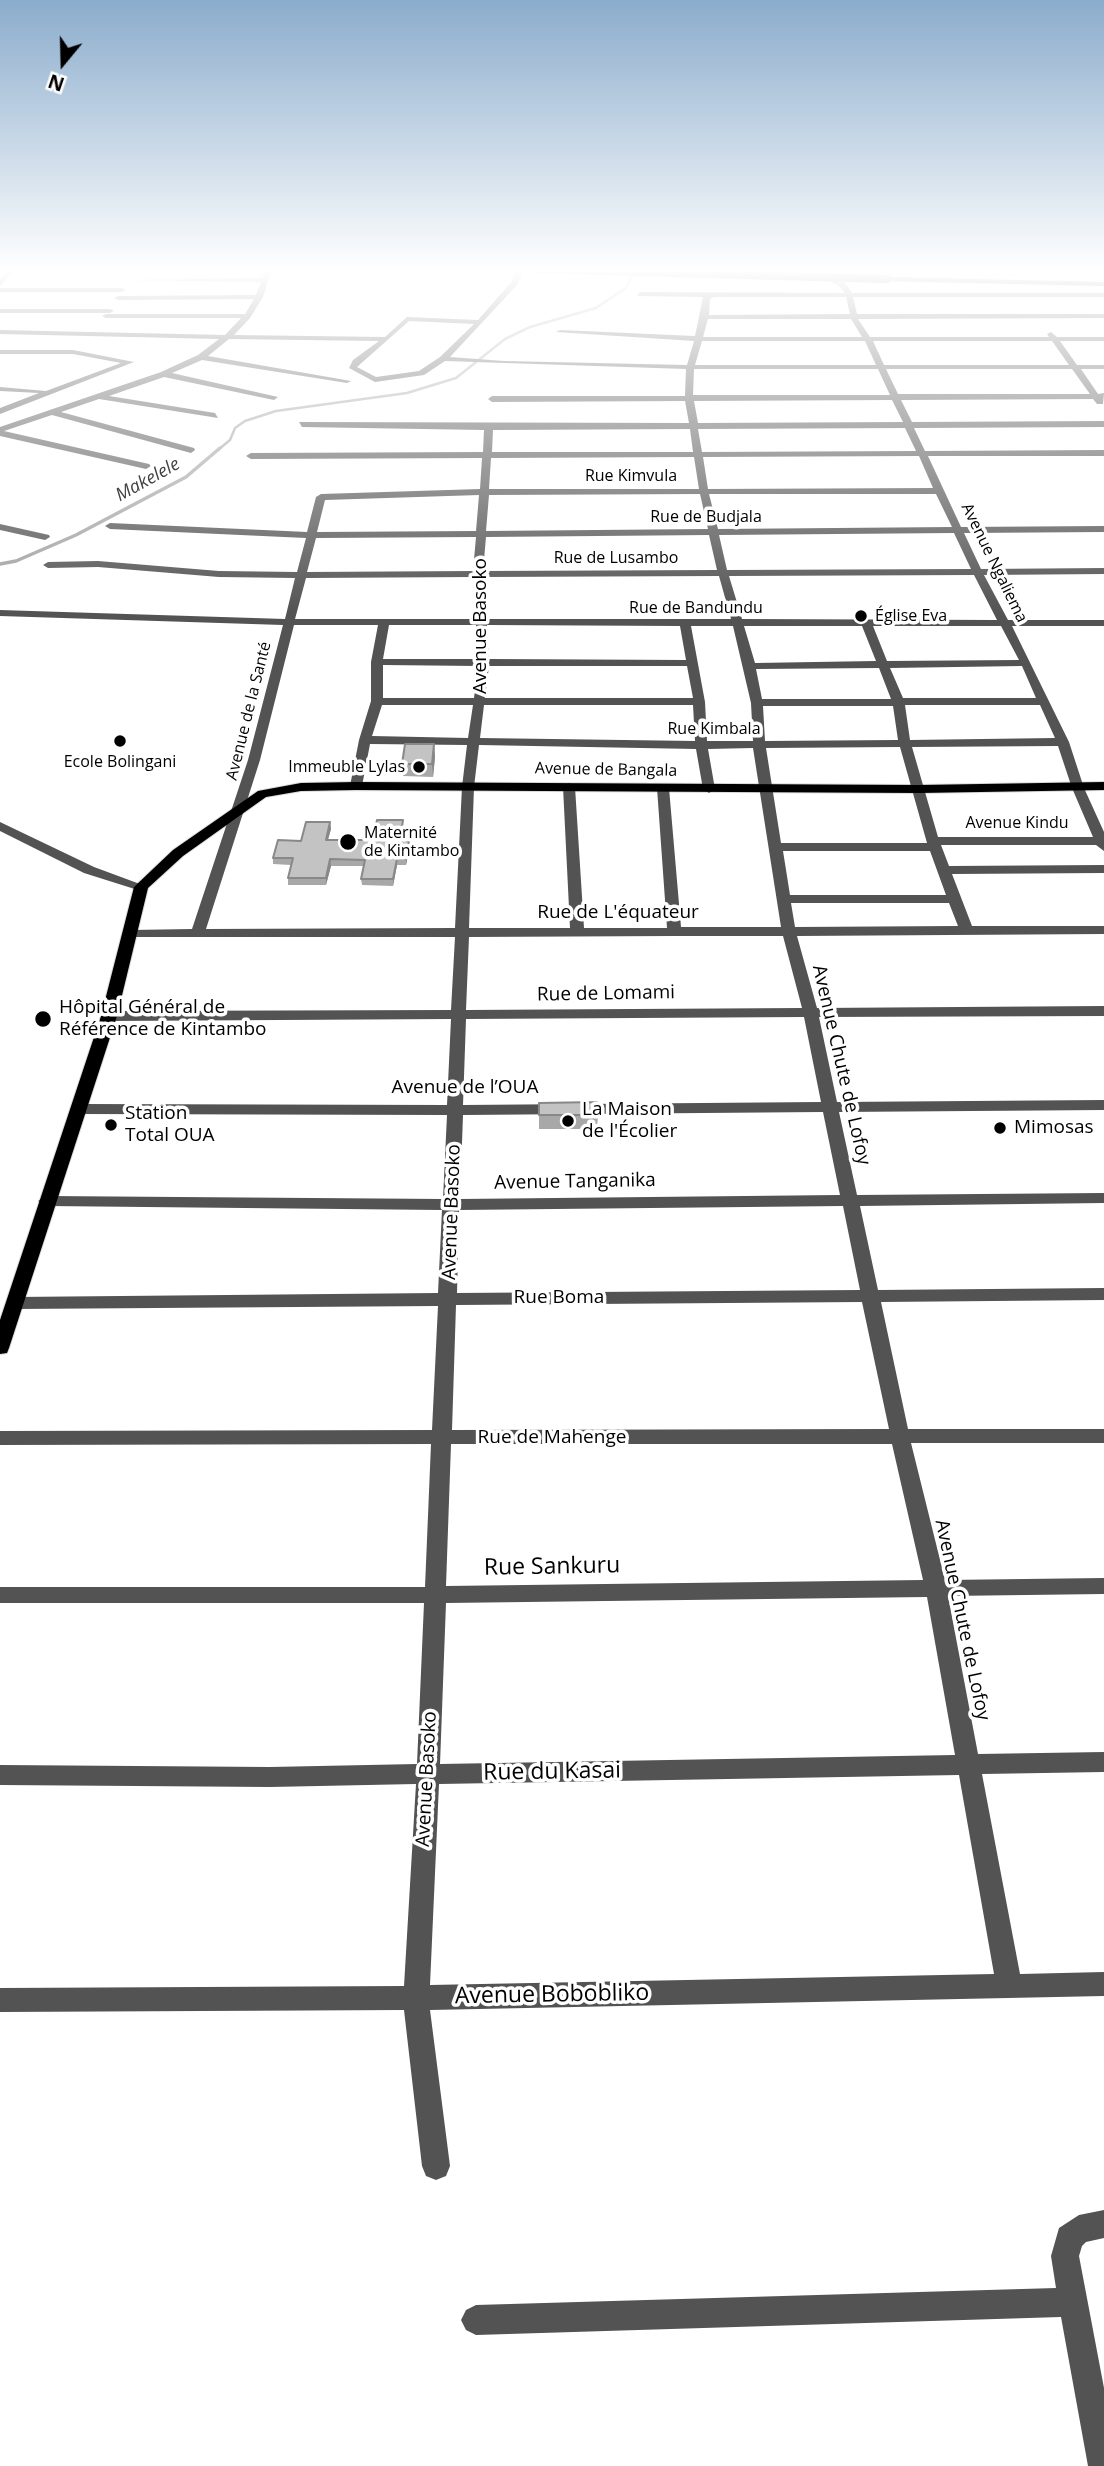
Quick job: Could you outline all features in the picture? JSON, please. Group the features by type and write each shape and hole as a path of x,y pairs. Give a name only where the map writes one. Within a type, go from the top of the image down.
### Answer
{"main road":[{"name":"Avenue de Bangala","path":"141,887 163,865 240,807 262,794 280,789 356,786 709,789 1104,786"},
{"path":"0,1348 110,1016 141,887"}],"street":[{"path":"0,411 71,384"},
{"path":"0,432 134,384"},
{"path":"212,384 274,397"},
{"name":"Avenue Chute de Lofoy","path":"689,384 692,425 700,456 704,492 723,573 750,666 757,703 759,745 789,932 832,1107 849,1200 900,1437 936,1588 1009,1985"},
{"name":"Avenue Ngaliema","path":"888,384 977,571 1026,663 1041,701 1063,742 1078,788 1103,844"},
{"path":"0,392 53,391"},
{"path":"0,392 26,401"},
{"path":"98,396 215,416"},
{"path":"492,399 1099,396 1104,407"},
{"path":"51,412 191,450"},
{"path":"302,424 489,427 1104,424"},
{"name":"Avenue Basoko","path":"436,2166 415,1998 428,1773 468,787 484,662 478,575 489,427"},
{"path":"0,432 146,467"},
{"path":"251,456 1104,453"},
{"name":"Rue Kimvula","path":"323,496 485,492 939,491"},
{"name":"Avenue de la Santé","path":"198,933 240,807 319,498 323,496"},
{"name":"Rue de Budjala","path":"110,526 309,536 1104,529"},
{"path":"0,527 45,537"},
{"name":"Rue de Lusambo","path":"48,565 129,566 206,574 299,575 1104,571"},
{"name":"Rue de Bandundu","path":"0,613 289,622 1104,623"},
{"path":"356,786 365,740 377,701 377,662 384,622"},
{"path":"685,624 699,702 701,745 709,789"},
{"path":"866,624 898,702 905,744 934,844 967,932"},
{"path":"377,662 693,663"},
{"path":"750,666 1026,663"},
{"path":"377,701 699,702"},
{"path":"757,703 1041,701"},
{"name":"Rue Kimbala","path":"365,740 701,745 1063,742"},
{"path":"569,787 577,932"},
{"path":"663,788 674,932"},
{"path":"0,826 89,870 141,887"},
{"name":"Avenue Kindu","path":"775,847 1103,844"},
{"path":"943,870 1104,869"},
{"path":"783,899 954,899"},
{"name":"Rue de L'équateur","path":"131,934 1104,930"},
{"name":"Rue de Lomami","path":"110,1016 1104,1011"},
{"name":"Avenue de l’OUA","path":"78,1109 456,1110 1104,1105"},
{"name":"Avenue Tanganika","path":"47,1201 451,1205 1104,1198"},
{"name":"Rue Boma","path":"15,1303 1104,1294"},
{"name":"Rue de Mahenge","path":"0,1438 1104,1436"},
{"name":"Rue Sankuru","path":"0,1595 434,1595 1104,1586"},
{"name":"Rue du Kasai","path":"0,1775 270,1777 1104,1762"},
{"name":"Avenue Bobobliko","path":"0,2000 415,1998 1104,1984"},
{"path":"1103,2466 1065,2256 1069,2238 1079,2229 1104,2224"},
{"path":"476,2320 1073,2302"}],"building":[{"path":"405,744 434,744 432,764 402,764"},
{"name":"Maternité de Kintambo","path":"377,820 403,820 400,840 409,840 406,859 397,859 393,879 361,879 365,860 330,859 326,878 288,878 293,858 273,858 278,840 301,841 306,822 330,822 326,840 373,840"},
{"path":"597,1102 598,1115 539,1115 539,1103"}],"waterway":[{"name":"Makelele","path":"218,450 230,440 235,428 245,421 276,411 407,393 436,384"},
{"name":"Makelele","path":"0,564 16,561 76,535 186,477 220,448"}],"place":[{"name":"Église Eva","path":"861,616"},
{"name":"Ecole Bolingani","path":"120,741"},
{"name":"Immeuble Lylas","path":"419,767"},
{"name":"Maternité de Kintambo","path":"348,842"},
{"name":"Hôpital Général de Référence de Kintambo","path":"43,1019"},
{"name":"La Maison de l'Écolier","path":"568,1121"},
{"name":"Station Total OUA","path":"111,1125"},
{"name":"Mimosas","path":"1000,1128"}]}
